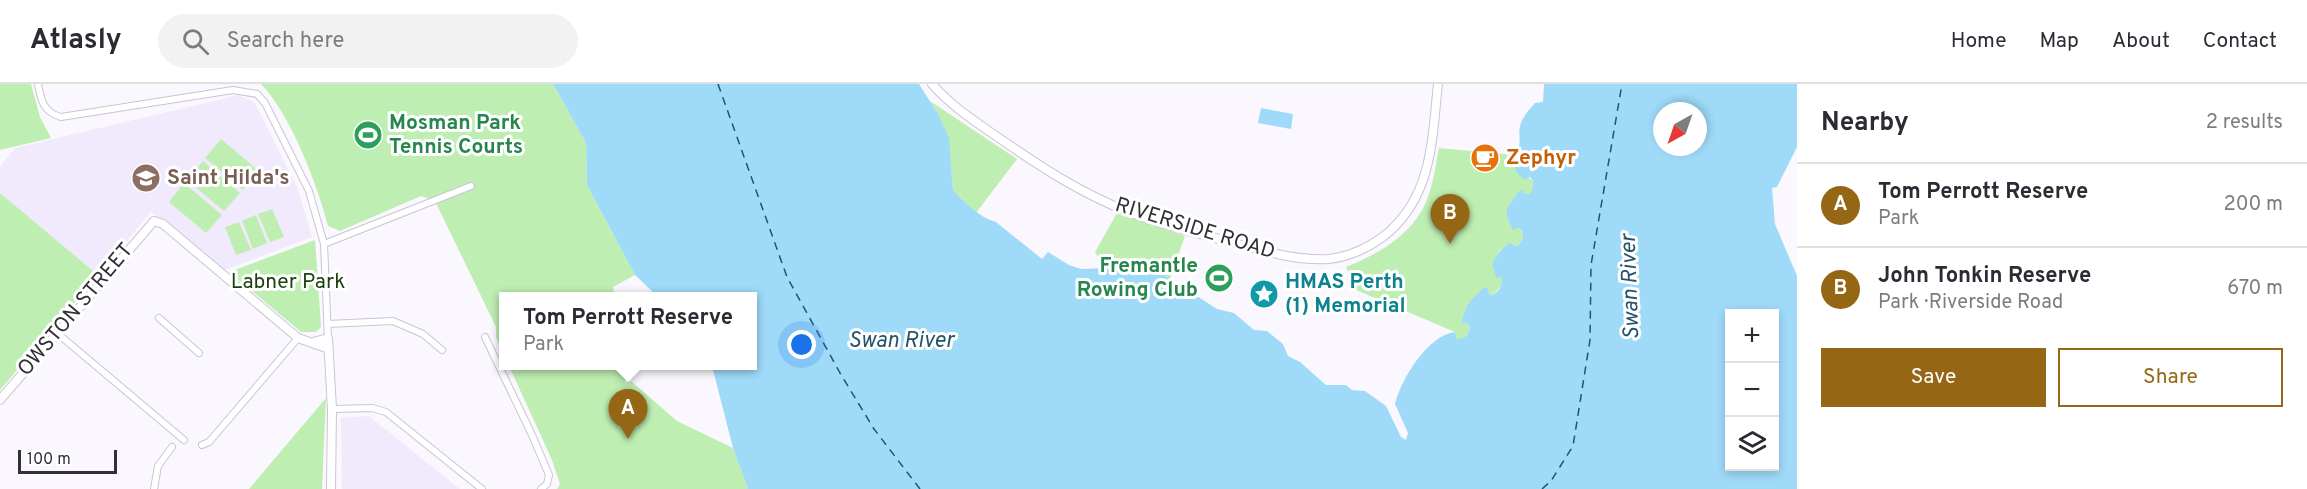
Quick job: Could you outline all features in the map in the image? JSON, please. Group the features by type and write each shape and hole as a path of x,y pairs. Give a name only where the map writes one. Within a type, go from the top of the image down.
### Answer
{"street":[{"path":"38,84 46,109 61,117 233,90 257,94 265,103 309,191 324,244 332,409 332,489"},
{"name":"RIVERSIDE ROAD","path":"932,84 963,112 1002,140 1054,175 1092,196 1141,217 1286,256 1330,259 1367,247 1389,231 1406,214 1426,174 1438,84"},
{"name":"RIVERSIDE ROAD","path":"1423,180 1422,171 1433,84"},
{"path":"324,244 471,186"},
{"name":"OWSTON STREET","path":"0,400 153,221 162,224 198,253 298,338"},
{"path":"159,318 199,353"},
{"path":"327,324 393,321 423,334 442,350"},
{"path":"57,333 184,440"},
{"path":"202,445 209,442 298,338 329,349"},
{"path":"313,342 328,338"},
{"path":"485,338 499,367"},
{"path":"501,370 549,475 547,484 542,489"},
{"path":"332,409 372,408 386,412 482,489"},
{"path":"154,489 158,466 172,447"}],"shaded area":[{"name":"Saint Hilda's","path":"239,95 255,103 298,189 312,237 225,270 151,212 98,275 0,193 0,167 15,148"},
{"path":"369,416 460,489 342,489 341,418"}],"green space":[{"path":"0,84 31,84 40,117 51,138 0,150"},
{"path":"261,84 553,84 586,143 587,185 635,275 613,287 614,292 499,292 499,344 496,327 435,201 421,196 340,231 328,226 302,151 283,113"},
{"path":"930,101 1017,159 976,213 953,190 946,134"},
{"path":"221,139 259,171 243,190 205,158"},
{"path":"1439,148 1515,155 1515,167 1533,181 1533,189 1529,194 1524,194 1519,228 1523,238 1519,245 1500,250 1492,264 1502,278 1502,285 1493,295 1489,294 1463,323 1469,324 1470,330 1463,339 1457,339 1455,332 1356,290 1346,267 1396,240 1416,219 1429,194"},
{"path":"203,161 240,193 224,211 187,180"},
{"path":"184,183 222,215 206,233 169,202"},
{"path":"0,193 98,275 0,390"},
{"path":"272,209 284,237 270,242 258,214"},
{"path":"1117,213 1185,236 1170,279 1164,275 1105,268 1095,252"},
{"path":"256,215 267,243 253,249 242,221"},
{"path":"239,222 251,250 236,255 225,227"},
{"name":"Labner Park","path":"315,240 321,327 316,332 301,332 229,272"},
{"path":"511,370 627,370 625,383 631,381 677,421 733,448 748,489 557,489 560,484 552,460"},
{"path":"326,398 322,489 249,489"}],"water":[{"name":"Swan River","path":"553,84 919,84 938,114 949,138 953,190 978,213 996,222 1042,259 1048,252 1069,265 1081,269 1105,268 1164,275 1217,309 1234,313 1254,330 1267,331 1283,344 1288,356 1300,362 1326,385 1346,385 1352,390 1365,391 1386,406 1401,437 1406,440 1408,433 1395,404 1403,383 1417,360 1435,341 1455,332 1457,339 1466,335 1470,329 1469,324 1462,323 1463,317 1472,299 1484,288 1488,288 1489,294 1493,295 1501,286 1502,278 1496,277 1492,264 1504,247 1510,243 1515,246 1519,245 1523,238 1519,228 1513,230 1507,217 1507,208 1519,191 1522,190 1524,194 1529,194 1533,189 1533,181 1530,177 1525,180 1515,169 1515,160 1520,144 1521,124 1535,103 1543,102 1544,84 1797,84 1797,147 1777,187 1772,188 1775,224 1797,276 1797,489 748,489 733,448 713,370 757,370 757,292 653,292 635,275 587,185 586,143"},
{"path":"1261,108 1293,114 1291,129 1258,123"}],"ferry route":[{"path":"718,84 787,277 874,429 920,489"},
{"path":"1542,489 1551,481 1573,446 1590,340 1591,265 1622,84"}],"place":[{"name":"Mosman Park Tennis Courts","path":"368,135"},
{"name":"Zephyr","path":"1485,158"},
{"name":"Saint Hilda's","path":"146,178"},
{"name":"John Tonkin Reserve","path":"1450,244"},
{"name":"Fremantle Rowing Club","path":"1219,278"},
{"name":"HMAS Perth (1) Memorial","path":"1264,294"},
{"name":"Tom Perrott Reserve","path":"628,439"}]}
